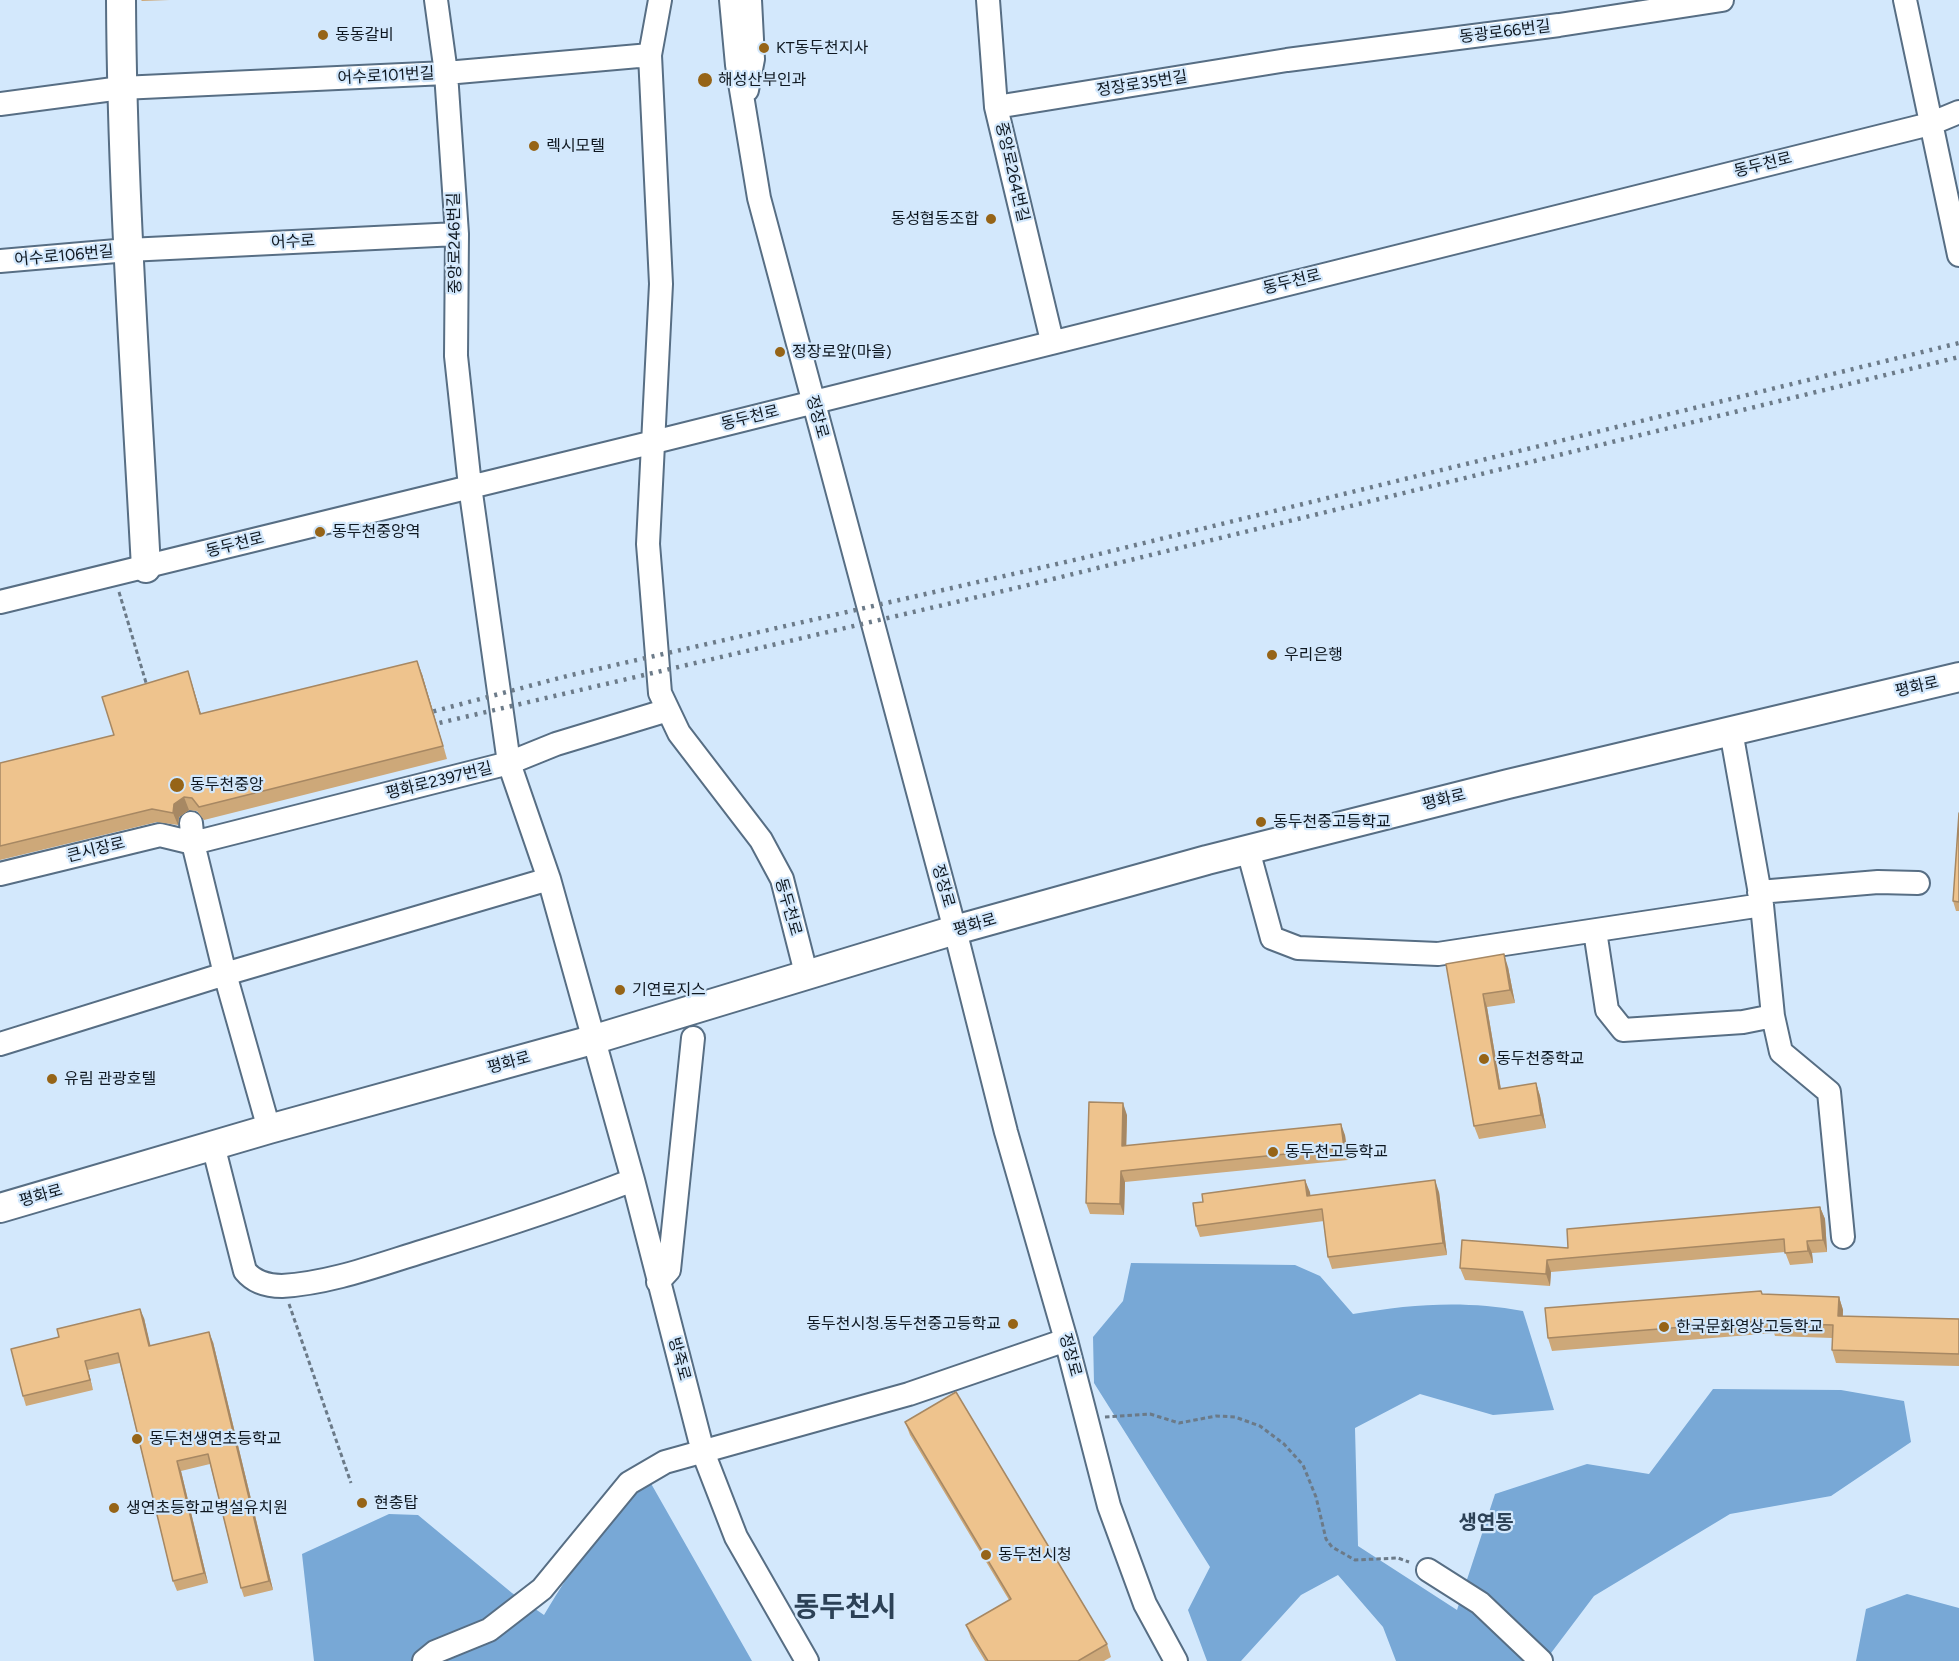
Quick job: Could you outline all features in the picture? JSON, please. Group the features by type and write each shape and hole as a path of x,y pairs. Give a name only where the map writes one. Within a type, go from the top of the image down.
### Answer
{"main road":[{"path":"121,0 121,88 128,250 146,568"},
{"name":"평화로","path":"0,1208 269,1129 592,1040 955,930 1248,850 1959,677"}],"street":[{"name":"중앙로246번길","path":"436,0 446,73 457,234 456,356 470,486"},
{"name":"동두천로","path":"660,0 650,55 661,284 648,544 660,693 679,733 761,840 782,879 807,976"},
{"path":"731,0 737,65 745,100"},
{"path":"745,100 753,58 750,0"},
{"name":"중앙로264번길","path":"988,0 996,107 1052,341"},
{"name":"동광로66번길","path":"1287,60 1558,26 1722,0"},
{"path":"1905,0 1929,124 1959,255"},
{"name":"어수로101번길","path":"0,104 121,88 446,73 650,55"},
{"name":"정장로35번길","path":"996,107 1287,60"},
{"name":"정장로","path":"745,100 759,198 955,930 1006,1132 1066,1340 1109,1506 1145,1604 1176,1661"},
{"name":"동두천로","path":"0,602 146,568 1929,124 1959,112"},
{"name":"어수로","path":"128,250 457,234"},
{"name":"어수로106번길","path":"0,261 128,250"},
{"path":"470,486 509,763 556,744 668,710"},
{"path":"1731,731 1760,898 1773,1016 1781,1052 1829,1092 1843,1237"},
{"name":"평화로2397번길","path":"192,833 509,763 549,879 592,1040"},
{"path":"192,833 225,974 269,1129"},
{"name":"큰시장로","path":"0,874 160,835 192,833"},
{"path":"1248,850 1272,938 1298,948 1438,954 1594,931 1760,898 1878,882 1918,883"},
{"path":"0,1044 225,974 549,879"},
{"path":"1594,931 1607,1010 1623,1030 1743,1022 1773,1016"},
{"path":"658,1282 669,1270 693,1038"},
{"name":"방죽로","path":"592,1040 633,1180 703,1452 736,1537 807,1661"},
{"path":"213,1145 245,1271 253,1280 282,1286 369,1269 548,1213 633,1180"},
{"path":"424,1661 435,1652 489,1629 542,1589 629,1483 665,1462 909,1394 1066,1340"},
{"path":"1428,1570 1480,1603 1541,1661"}],"path":[{"path":"114,575 150,697"},
{"path":"282,1286 351,1482"},
{"path":"1086,1415 1106,1417 1150,1414 1179,1423 1216,1416 1235,1417 1260,1426 1284,1444 1303,1465 1316,1497 1326,1539 1332,1547 1355,1560 1398,1558 1428,1570"}],"shaded area":[{"path":"1131,1263 1295,1265 1320,1276 1353,1314 1396,1308 1459,1304 1523,1311 1554,1410 1493,1415 1420,1394 1355,1428 1358,1546 1457,1610 1495,1494 1587,1464 1649,1474 1713,1389 1841,1390 1904,1401 1911,1442 1831,1496 1730,1514 1594,1596 1545,1661 1396,1661 1383,1627 1338,1575 1301,1595 1241,1661 1207,1661 1188,1610 1210,1567 1094,1383 1093,1337 1123,1301"},
{"path":"649,1480 752,1661 314,1661 302,1554 389,1514 418,1515 512,1593 544,1615 591,1544 617,1512"},
{"path":"1907,1594 1959,1608 1959,1661 1856,1661 1866,1609"}],"building":[{"path":"417,661 443,746 199,807 192,798 184,797 174,804 173,813 152,809 0,846 0,763 114,735 102,697 188,671 200,714"},
{"path":"1959,813 1959,902 1953,901"},
{"path":"1504,954 1510,990 1483,994 1499,1089 1536,1083 1541,1115 1474,1126 1446,964"},
{"path":"1089,1102 1123,1103 1122,1146 1341,1124 1344,1148 1121,1171 1120,1204 1086,1203"},
{"path":"1305,1180 1307,1196 1435,1180 1443,1243 1328,1257 1322,1209 1196,1226 1193,1203 1203,1202 1202,1194"},
{"path":"1820,1207 1823,1240 1807,1241 1808,1251 1785,1253 1784,1239 1547,1260 1546,1274 1460,1268 1462,1240 1568,1248 1567,1229"},
{"path":"1761,1291 1762,1294 1839,1297 1838,1316 1959,1319 1959,1354 1832,1350 1833,1325 1770,1323 1770,1320 1548,1338 1545,1308"},
{"path":"140,1309 149,1346 209,1332 269,1581 241,1588 208,1454 177,1461 204,1573 173,1581 118,1353 85,1361 90,1380 23,1396 11,1349 59,1337 57,1329"},
{"path":"956,1392 1107,1644 1078,1661 988,1661 966,1625 1011,1599 905,1422"}],"railway":[{"path":"416,716 567,676 1083,558 1959,343"},
{"path":"422,727 1016,588 1959,357"}],"place":[{"name":"동동갈비","path":"323,35"},
{"name":"KT동두천지사","path":"764,48"},
{"name":"해성산부인과","path":"705,80"},
{"name":"렉시모텔","path":"534,146"},
{"name":"동성협동조합","path":"991,219"},
{"name":"정장로앞(마을)","path":"780,352"},
{"name":"동두천중앙역","path":"320,532"},
{"name":"우리은행","path":"1272,655"},
{"name":"동두천중앙","path":"177,785"},
{"name":"동두천중고등학교","path":"1261,822"},
{"name":"기연로지스","path":"620,990"},
{"name":"동두천중학교","path":"1484,1059"},
{"name":"유림 관광호텔","path":"52,1079"},
{"name":"동두천고등학교","path":"1273,1152"},
{"name":"동두천시청.동두천중고등학교","path":"1013,1324"},
{"name":"한국문화영상고등학교","path":"1664,1327"},
{"name":"동두천생연초등학교","path":"137,1439"},
{"name":"현충탑","path":"362,1503"},
{"name":"생연초등학교병설유치원","path":"114,1508"},
{"name":"동두천시청","path":"986,1555"}],"district":[{"name":"생연동","path":"1486,1523"},
{"name":"동두천시","path":"845,1608"}]}
